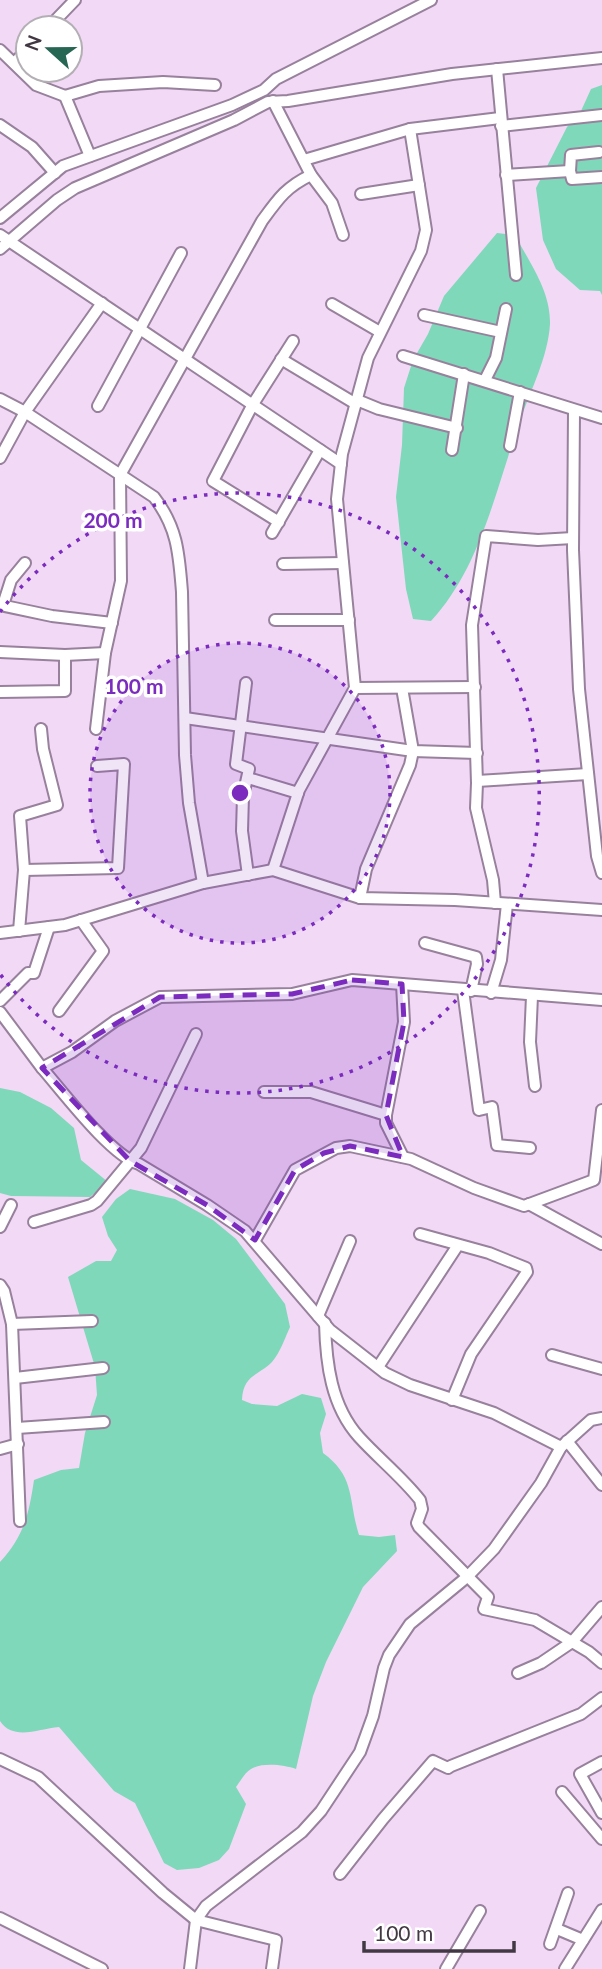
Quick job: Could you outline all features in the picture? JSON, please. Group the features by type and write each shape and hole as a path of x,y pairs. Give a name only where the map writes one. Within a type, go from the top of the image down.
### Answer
{"street":[{"path":"62,14 75,0"},
{"path":"0,218 63,166 232,105 264,90 276,79 431,0"},
{"path":"0,50 14,63"},
{"path":"341,464 102,303 3,242 75,188 270,102 497,69 602,58"},
{"path":"497,69 516,275"},
{"path":"35,84 65,96 99,86 163,82 215,85"},
{"path":"264,90 312,175 332,203 343,235"},
{"path":"65,96 90,156"},
{"path":"304,160 410,129 602,115"},
{"path":"0,124 32,146 55,173"},
{"path":"273,870 298,793 355,688 337,499 341,464 368,358 421,251 426,230 410,129"},
{"path":"599,152 571,155 570,171 572,179 602,177"},
{"path":"506,175 570,171"},
{"path":"96,729 106,653 121,581 120,475 262,221 284,191 312,175"},
{"path":"361,194 419,185"},
{"path":"98,406 181,253"},
{"path":"0,457 25,412 102,303"},
{"path":"332,304 380,332"},
{"path":"485,380 496,358 506,309"},
{"path":"425,315 501,332"},
{"path":"279,522 213,481 253,404 293,341"},
{"path":"404,356 602,418"},
{"path":"281,359 356,402 457,428"},
{"path":"452,450 464,374"},
{"path":"510,446 520,392"},
{"path":"0,399 25,412 154,497 167,513 178,547 182,592 185,755 189,803 203,883"},
{"path":"574,411 573,538 579,689 597,856 602,873"},
{"path":"272,533 320,450"},
{"path":"495,903 494,880 476,808 477,753 472,625 486,536 538,540 573,538"},
{"path":"25,562 4,582 1,605 52,616 112,623"},
{"path":"284,565 343,563"},
{"path":"275,620 349,620"},
{"path":"0,652 65,655 106,653"},
{"path":"0,692 65,691 65,655"},
{"path":"246,683 236,764 249,769 243,796 242,831 248,874"},
{"path":"355,688 475,687"},
{"path":"360,898 366,869 405,779 413,751 402,688"},
{"path":"185,718 413,751 477,753"},
{"path":"19,931 24,870 20,816 57,805 43,749 41,729"},
{"path":"24,870 118,868 124,764 97,766"},
{"path":"477,780 588,774"},
{"path":"248,778 298,793"},
{"path":"0,933 81,920 203,883 273,870 360,898 602,910"},
{"path":"491,993 500,960 507,904"},
{"path":"60,1011 103,951 81,920"},
{"path":"0,1001 28,973 34,973 49,927"},
{"path":"425,943 476,957 477,964 467,990 479,1110 492,1107 497,1145 530,1148"},
{"path":"42,1068 72,1052 116,1021 160,998 292,995 352,980 602,1000"},
{"path":"402,984 405,1018 386,1123 403,1157"},
{"path":"532,996 530,1042 535,1086"},
{"path":"0,1012 42,1068 105,1139 130,1161 207,1205 255,1240 330,1330 378,1367 410,1385 494,1413 564,1444 602,1485"},
{"path":"34,1222 91,1205 130,1161 141,1148 196,1034"},
{"path":"264,1092 311,1092 386,1115"},
{"path":"255,1240 295,1170 335,1148 350,1146 403,1157 524,1206 594,1180 602,1110"},
{"path":"529,1204 602,1244"},
{"path":"0,1227 12,1205"},
{"path":"420,1234 507,1259 526,1268 527,1272 471,1354 452,1400"},
{"path":"350,1241 321,1320 331,1378 343,1414 360,1438 420,1500 422,1509 417,1523 419,1527 488,1597 484,1609 530,1618 601,1662"},
{"path":"378,1367 458,1245"},
{"path":"0,1285 3,1307 12,1324 20,1521"},
{"path":"12,1324 92,1321"},
{"path":"552,1355 602,1369"},
{"path":"15,1378 103,1368"},
{"path":"190,1969 196,1920 206,1906 315,1819 360,1752 373,1716 389,1655 410,1623 467,1577 494,1549 541,1483 564,1444 591,1420 602,1418"},
{"path":"17,1428 104,1422"},
{"path":"0,1449 18,1444"},
{"path":"518,1674 541,1663 572,1642 602,1607"},
{"path":"340,1874 433,1761 448,1768 580,1714 602,1698"},
{"path":"0,1759 38,1777 163,1893 196,1920 276,1940 271,1969"},
{"path":"602,1762 580,1774 602,1813"},
{"path":"562,1792 602,1839"},
{"path":"550,1944 568,1893"},
{"path":"565,1969 602,1910"},
{"path":"446,1969 480,1911"},
{"path":"0,1918 102,1969"},
{"path":"557,1928 583,1940"}],"highlighted area":[{"path":"352,980 402,984 404,1022 386,1115 403,1157 350,1146 324,1153 295,1170 255,1240 207,1205 130,1161 42,1068 160,997 292,994"}],"shaded area":[{"path":"602,85 602,295 600,291 580,290 556,269 543,240 536,188 567,127 581,111 591,89"},
{"path":"497,233 515,235 532,266 547,300 549,336 475,552 448,600 431,621 413,619 406,589 396,497 402,445 404,388 413,360 428,334 444,296"},
{"path":"0,1088 20,1092 51,1108 74,1128 81,1160 108,1182 90,1197 11,1196 0,1193"},
{"path":"130,1189 175,1199 213,1220 236,1239 285,1304 290,1327 282,1345 272,1362 245,1385 242,1400 252,1404 277,1406 302,1394 321,1398 326,1414 320,1433 323,1453 334,1462 346,1480 359,1535 395,1535 397,1551 363,1587 326,1662 313,1696 296,1769 267,1765 249,1770 236,1787 246,1804 229,1849 219,1860 199,1868 177,1870 164,1863 135,1803 114,1791 59,1727 19,1732 5,1727 0,1721 0,1562 20,1534 30,1504 34,1480 61,1470 79,1468 85,1433 97,1395 95,1367 68,1277 96,1261 111,1261 117,1250 108,1236 102,1217 116,1199"}]}
